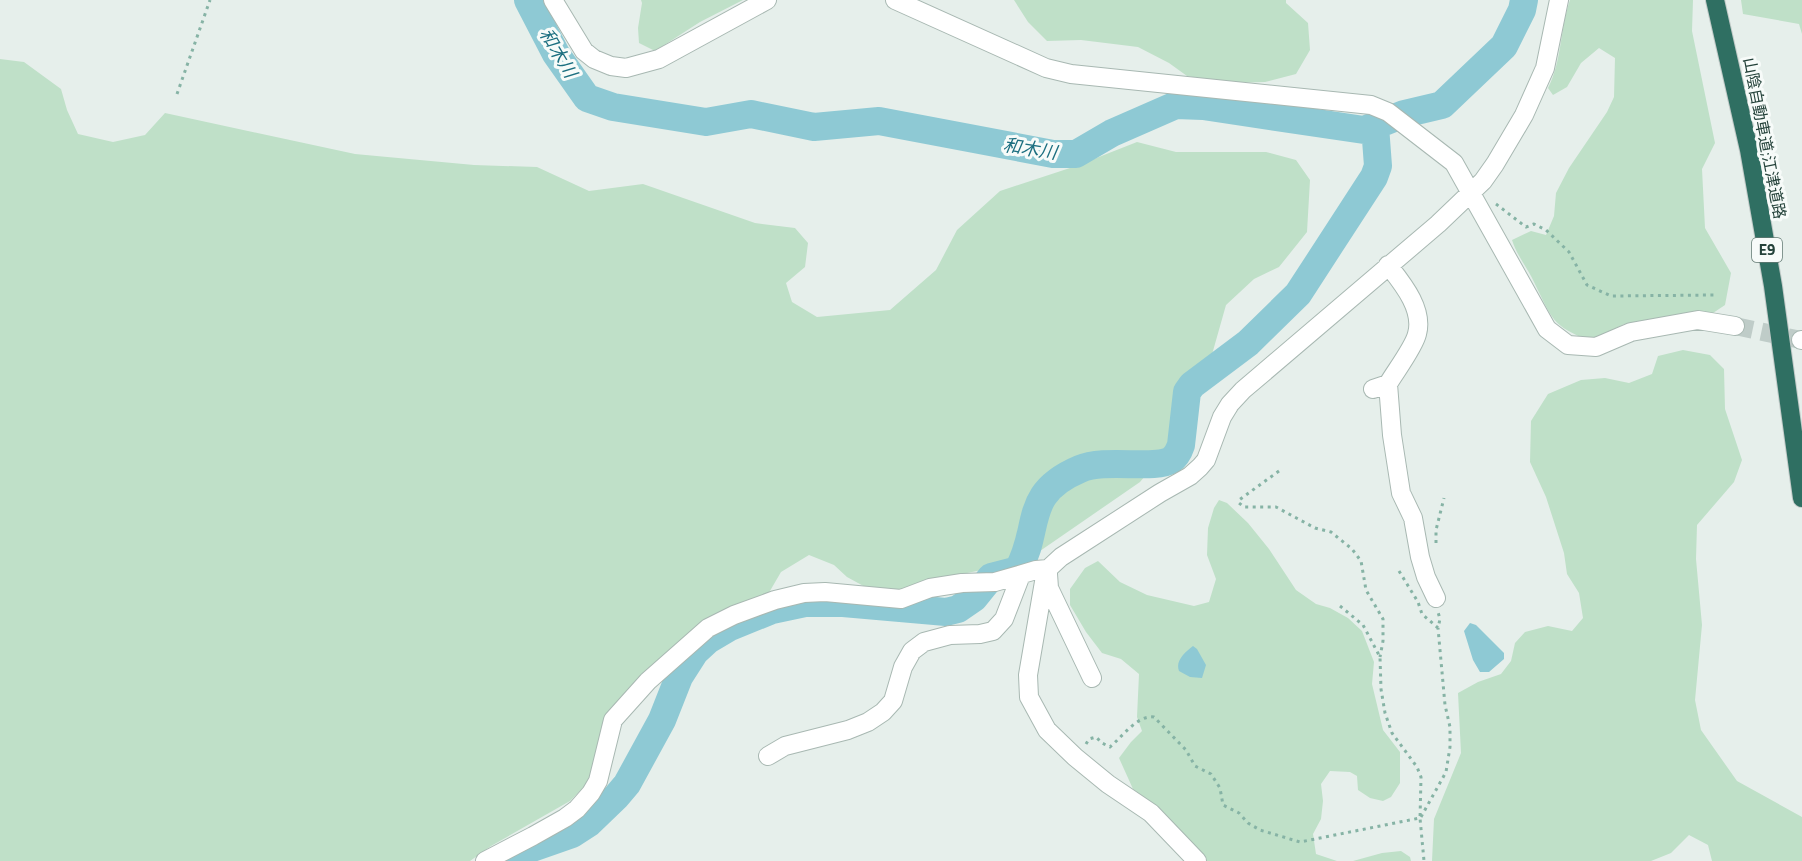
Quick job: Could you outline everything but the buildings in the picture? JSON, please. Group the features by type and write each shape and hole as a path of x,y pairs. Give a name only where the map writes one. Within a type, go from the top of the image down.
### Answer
{"highway":[{"name":"山陰自動車道;江津道路","path":"1716,2 1749,150 1771,275 1802,498"}],"street":[{"path":"553,0 584,51 594,59 610,66 626,68 659,59 767,0"},
{"path":"895,0 1046,68 1071,74 1371,105 1388,112 1454,163 1476,186 1547,329 1568,345 1596,347 1631,332 1698,320 1735,326"},
{"path":"1197,861 1151,813 1108,784 1047,730 1029,697 1028,675 1043,583 1048,569 1061,557 1200,468 1206,460 1222,417 1243,390 1438,224 1476,186 1495,164 1524,115 1545,68 1559,0"},
{"path":"1388,265 1404,286 1418,321 1417,335 1381,387 1392,435 1401,493 1413,518 1426,577 1436,598"},
{"path":"485,861 557,823 577,809 598,781 614,720 648,681 708,628 765,603 804,593 825,592 901,599 930,588 985,583 1048,569"},
{"path":"1048,569 1049,588 1092,678"},
{"path":"768,756 785,746 848,730 868,722 883,712 893,701 903,667 912,651 924,642 950,635 993,631 1004,619 1021,575"}],"path":[{"path":"177,94 210,0"},
{"path":"1476,186 1526,227 1534,224 1546,230 1569,252 1587,285 1611,296 1715,295"},
{"path":"1279,471 1239,503 1244,507 1276,507 1315,528 1331,532 1352,549 1361,561 1366,590 1383,619 1380,657 1381,689 1389,723 1392,733 1417,767 1421,777 1420,819 1424,861"},
{"path":"1436,548 1436,530 1444,498"},
{"path":"1340,606 1363,625 1380,657"},
{"path":"1420,819 1446,772 1450,747 1450,727 1445,705 1438,628"},
{"path":"1075,757 1092,737 1096,737 1110,747 1134,724 1154,717 1186,750 1195,766 1211,774 1220,788 1223,805 1239,813 1248,823 1260,830 1300,842 1420,819"}],"green space":[{"path":"641,0 743,0 700,22 655,51 639,43"},
{"path":"1014,0 1286,0 1286,3 1308,23 1310,50 1296,74 1265,82 1227,83 1187,76 1169,63 1138,47 1081,40 1047,41 1028,22"},
{"path":"1570,0 1693,0 1692,31 1715,143 1702,169 1705,228 1731,273 1725,305 1710,315 1624,324 1591,341 1568,331 1549,313 1514,246 1512,240 1531,231 1546,235 1554,216 1556,193 1569,168 1607,112 1614,97 1615,58 1599,48 1581,63 1567,87 1553,95 1548,88 1556,67"},
{"path":"1741,0 1802,0 1802,34 1799,24 1743,14"},
{"path":"0,59 24,62 61,89 67,110 78,134 113,142 145,135 165,113 355,154 474,165 537,167 589,191 643,184 755,223 795,228 808,243 805,267 786,283 792,302 817,317 890,310 936,270 957,230 1000,191 1076,166 1137,142 1176,152 1266,152 1296,160 1310,180 1307,232 1279,267 1254,279 1226,305 1211,358 1171,445 1140,482 1040,551 982,570 932,580 896,592 869,589 847,577 834,565 809,555 781,572 767,596 706,621 604,725 590,781 570,801 491,846 470,861 0,861"},
{"path":"1683,350 1710,355 1724,369 1725,409 1742,460 1734,482 1697,525 1696,559 1702,625 1695,700 1701,730 1737,781 1802,817 1802,861 1712,861 1708,845 1689,835 1671,853 1651,861 1432,861 1434,819 1461,753 1458,693 1478,682 1501,674 1511,661 1515,643 1525,632 1548,626 1572,631 1583,618 1579,593 1567,574 1564,553 1546,497 1530,462 1531,421 1548,394 1581,380 1605,378 1629,383 1652,374 1658,356"},
{"path":"1219,500 1227,503 1248,523 1269,549 1296,590 1316,604 1330,608 1348,618 1362,631 1374,662 1372,684 1383,730 1400,752 1400,783 1391,797 1383,801 1370,798 1358,790 1357,776 1350,772 1330,771 1321,784 1323,801 1321,819 1313,834 1316,854 1337,861 1207,861 1153,804 1133,789 1119,758 1142,731 1137,717 1139,674 1121,659 1102,653 1070,605 1070,589 1085,568 1098,561 1120,582 1147,595 1194,606 1209,602 1216,579 1207,555 1208,528"},
{"path":"1401,851 1410,857 1411,861 1353,861 1382,853"}],"water":[{"path":"1470,623 1476,625 1504,653 1504,659 1489,672 1480,672 1473,660 1464,631"},
{"path":"1193,646 1206,665 1202,678 1190,677 1179,671 1180,660"}],"waterway":[{"name":"和木川","path":"528,0 556,54 587,98 613,107 706,122 751,114 814,127 879,121 1053,154 1076,154 1112,133 1176,105 1203,106 1364,130 1404,114 1442,105 1504,46 1522,10 1524,0"},
{"path":"511,861 515,854 572,834 589,823 616,797 627,784 662,720 679,677 695,652 708,640 730,627 772,610 805,603 843,603 946,612 958,609 974,598 991,577 1018,570 1030,540 1041,501 1049,489 1061,479 1090,466 1153,464 1171,460 1181,445 1187,392 1192,385 1248,343 1298,294 1374,177 1378,166 1375,126"}],"tunnel":[{"path":"1735,326 1801,340"}]}
